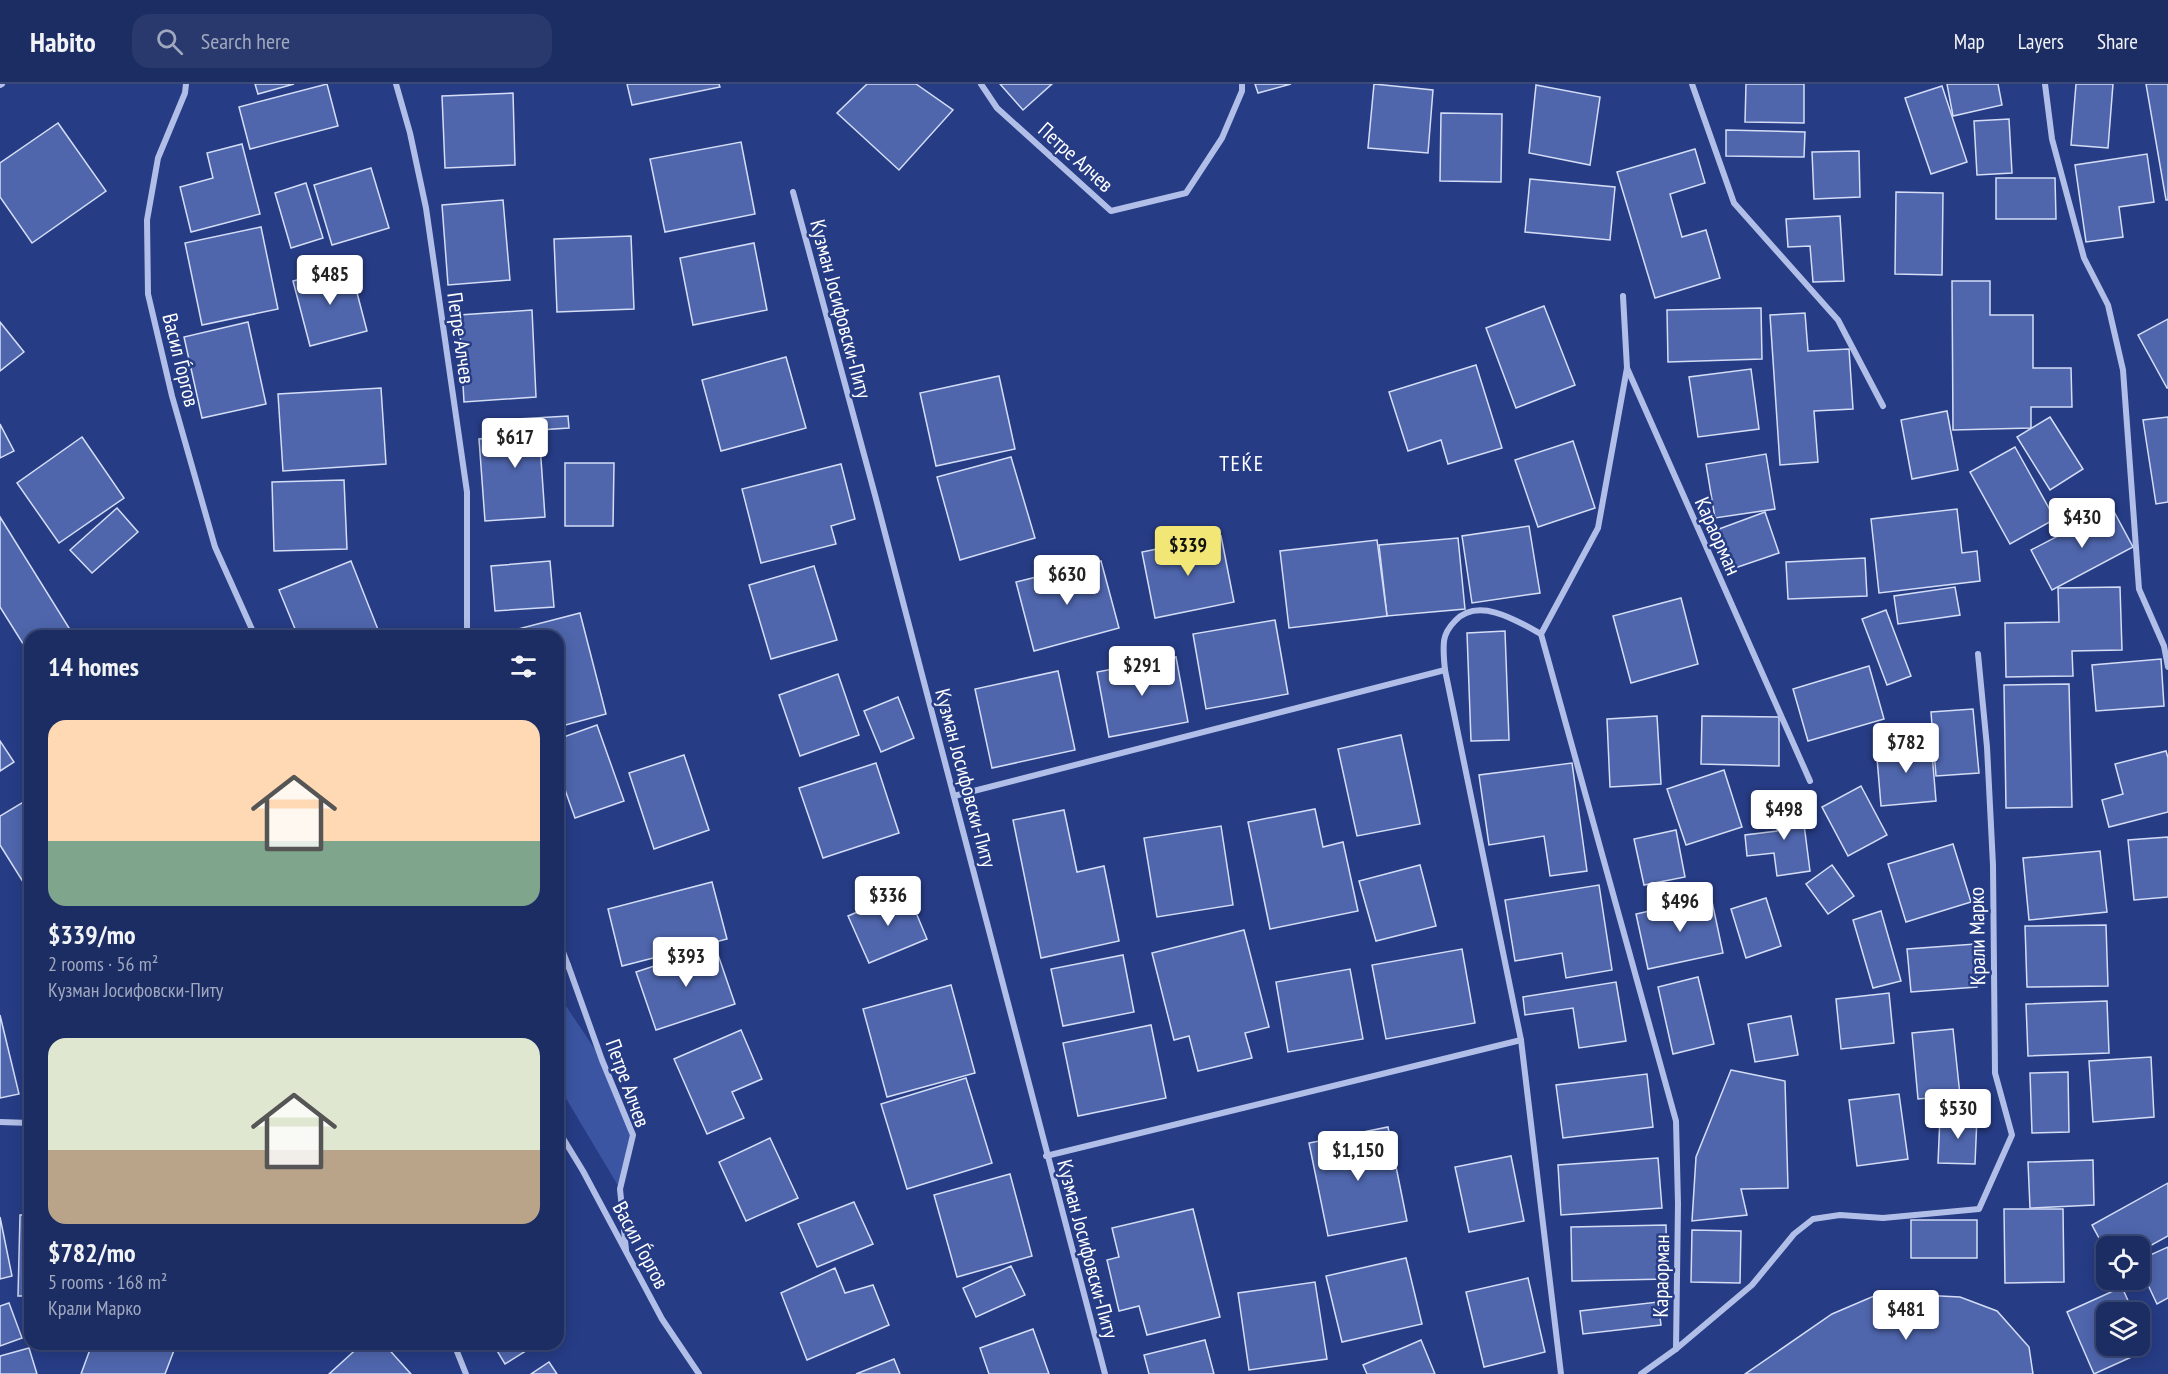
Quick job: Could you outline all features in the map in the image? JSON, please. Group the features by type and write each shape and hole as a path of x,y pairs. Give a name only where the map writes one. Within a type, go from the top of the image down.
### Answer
{"street":[{"name":"Васил Ѓоргов","path":"186,84 158,158 147,220 148,294 172,396 215,547 252,630"},
{"name":"Петре Алчев","path":"396,84 410,134 426,208 467,492 467,630"},
{"name":"Петре Алчев","path":"981,84 998,108 1111,211 1186,193 1222,138 1242,91 1242,84"},
{"path":"1692,84 1734,202 1838,320 1883,406"},
{"path":"2044,84 2052,139 2084,258 2108,305 2123,370 2139,589 2164,646 2168,666"},
{"name":"Кузман Јосифовски-Питу","path":"793,192 1105,1374"},
{"name":"Караорман","path":"1623,296 1627,368 1810,781"},
{"path":"1561,1374 1521,1040 1444,670 1444,639 1451,625 1460,615 1475,610 1494,612 1516,619 1541,634 1598,528 1627,368"},
{"name":"Караорман","path":"1541,634 1676,1121 1678,1203 1676,1349"},
{"name":"Крали Марко","path":"1676,1349 1752,1284 1794,1234 1813,1219 1840,1215 1883,1218 1979,1209 2013,1135 1995,1073 1993,865 1987,747 1978,654"},
{"path":"954,796 1444,670"},
{"name":"Петре Алчев","path":"564,955 602,1060 633,1135 620,1189 626,1250"},
{"path":"564,967 568,965"},
{"path":"1046,1156 1521,1040"},
{"path":"0,1122 24,1123"},
{"name":"Васил Ѓоргов","path":"564,1141 662,1319 699,1374"},
{"path":"1641,1374 1676,1349"},
{"path":"456,1350 466,1374"}],"shaded area":[{"path":"564,1003 602,1060 633,1135 620,1189 564,1095"}],"building":[{"path":"255,84 294,84 258,94"},
{"path":"327,84 338,126 250,149 239,107"},
{"path":"627,84 719,84 720,87 632,105"},
{"path":"867,84 916,84 953,110 899,170 837,113"},
{"path":"1000,84 1052,84 1023,110"},
{"path":"1255,84 1291,84 1258,93"},
{"path":"1374,84 1433,90 1428,153 1368,148"},
{"path":"1746,84 1804,84 1804,123 1745,122"},
{"path":"1947,84 1998,84 2002,105 1953,116"},
{"path":"2076,84 2113,84 2108,148 2071,145"},
{"path":"2146,84 2168,84 2168,200 2166,200"},
{"path":"1536,85 1600,97 1590,165 1529,153"},
{"path":"1942,86 1967,162 1931,174 1905,98"},
{"path":"513,93 515,165 445,168 442,96"},
{"path":"1441,113 1502,114 1501,182 1440,181"},
{"path":"2009,119 2012,173 1977,175 1974,121"},
{"path":"58,123 106,191 32,243 0,197 0,163"},
{"path":"1726,130 1805,132 1804,157 1726,156"},
{"path":"741,142 755,214 665,232 650,159"},
{"path":"242,144 260,214 191,232 180,187 213,178 207,153"},
{"path":"1695,149 1705,183 1670,194 1682,237 1706,230 1720,278 1655,298 1617,172"},
{"path":"1859,151 1860,197 1814,199 1812,152"},
{"path":"2147,154 2154,202 2119,207 2123,237 2086,242 2075,165"},
{"path":"371,168 389,228 332,245 314,185"},
{"path":"1996,178 2055,178 2056,219 1996,219"},
{"path":"1530,179 1615,187 1610,240 1525,232"},
{"path":"306,183 323,238 291,248 275,193"},
{"path":"1896,192 1943,193 1942,275 1895,274"},
{"path":"503,200 510,280 448,285 442,205"},
{"path":"1840,216 1844,281 1813,282 1810,246 1788,247 1786,219"},
{"path":"261,227 278,309 202,325 185,243"},
{"path":"631,236 634,309 557,312 554,239"},
{"path":"754,243 767,310 693,325 680,258"},
{"path":"350,266 367,331 310,346 293,281"},
{"path":"1952,281 1990,281 1990,315 2033,315 2033,368 2071,368 2072,407 2031,407 2031,428 1953,430"},
{"path":"1544,306 1575,385 1516,408 1486,328"},
{"path":"1761,308 1762,359 1668,362 1667,310"},
{"path":"532,310 536,397 464,402 459,315"},
{"path":"1805,313 1808,351 1849,349 1853,409 1814,411 1818,462 1780,465 1770,315"},
{"path":"2168,319 2168,388 2167,388 2138,335"},
{"path":"0,322 24,352 0,371"},
{"path":"248,322 266,404 202,418 184,337"},
{"path":"786,357 806,428 721,451 702,380"},
{"path":"1476,365 1502,448 1448,464 1441,440 1408,451 1389,392"},
{"path":"1751,369 1759,429 1698,437 1689,377"},
{"path":"999,376 1015,449 936,466 920,393"},
{"path":"381,388 386,464 283,471 278,394"},
{"path":"1947,411 1958,470 1912,479 1901,420"},
{"path":"568,416 569,428 539,430 545,517 485,521 479,439 501,437 500,420"},
{"path":"2050,417 2083,469 2050,490 2017,437"},
{"path":"2168,417 2168,502 2156,504 2143,420"},
{"path":"0,424 14,451 0,458"},
{"path":"82,437 124,498 59,543 17,483"},
{"path":"1573,441 1595,508 1538,527 1515,460"},
{"path":"2015,447 2055,519 2010,544 1970,472"},
{"path":"1766,454 1775,509 1715,518 1706,464"},
{"path":"1011,457 1035,538 960,560 937,477"},
{"path":"565,463 614,463 613,526 565,526"},
{"path":"841,464 855,519 831,526 836,544 761,563 742,489"},
{"path":"344,480 347,549 274,551 272,482"},
{"path":"117,508 138,532 92,573 70,550"},
{"path":"2112,508 2133,547 2052,590 2031,550"},
{"path":"1957,509 1962,553 1977,551 1980,581 1879,593 1871,519"},
{"path":"1765,512 1779,553 1732,569 1719,529"},
{"path":"0,517 70,630 24,630 24,645 0,607"},
{"path":"1529,526 1540,593 1472,603 1462,536"},
{"path":"1221,536 1234,602 1155,618 1142,552"},
{"path":"1458,538 1465,609 1387,616 1379,545"},
{"path":"1377,540 1387,616 1289,628 1280,551"},
{"path":"1865,558 1867,596 1788,599 1786,562"},
{"path":"351,561 378,630 296,630 279,590"},
{"path":"550,561 554,607 495,611 491,566"},
{"path":"1101,561 1119,628 1034,651 1016,582"},
{"path":"814,566 837,640 771,659 749,585"},
{"path":"1955,587 1960,615 1898,624 1894,596"},
{"path":"2120,587 2122,650 2072,651 2073,676 2006,677 2005,623 2059,622 2058,588"},
{"path":"1681,598 1698,664 1631,683 1613,616"},
{"path":"1886,610 1911,676 1887,685 1862,619"},
{"path":"580,613 606,714 564,725 564,630 518,629"},
{"path":"1275,620 1288,694 1206,709 1193,634"},
{"path":"1505,631 1509,740 1471,741 1467,633"},
{"path":"1176,657 1188,722 1109,737 1097,672"},
{"path":"2161,659 2164,706 2096,711 2092,665"},
{"path":"1869,666 1884,719 1808,741 1793,689"},
{"path":"1058,671 1075,750 992,768 975,689"},
{"path":"838,674 859,735 800,756 779,695"},
{"path":"2069,684 2072,807 2006,808 2004,685"},
{"path":"898,697 914,738 881,752 864,711"},
{"path":"1973,709 1979,773 1936,776 1931,712"},
{"path":"1657,716 1661,784 1610,787 1607,719"},
{"path":"1702,716 1779,717 1779,766 1701,764"},
{"path":"597,725 624,801 575,818 564,787 564,737"},
{"path":"1401,735 1420,824 1357,836 1338,749"},
{"path":"0,741 14,762 0,771"},
{"path":"1931,741 1936,801 1881,806 1876,746"},
{"path":"2166,751 2168,812 2109,827 2102,800 2123,794 2115,764"},
{"path":"684,755 709,830 654,849 629,773"},
{"path":"876,763 899,833 823,858 799,788"},
{"path":"1572,763 1587,871 1550,876 1544,836 1489,845 1479,775"},
{"path":"1724,770 1742,827 1686,845 1667,789"},
{"path":"1861,786 1887,835 1848,856 1822,807"},
{"path":"1801,801 1810,871 1777,876 1774,853 1747,856 1745,835 1777,831 1774,804"},
{"path":"24,802 24,883 0,845 0,816"},
{"path":"1315,809 1323,847 1343,842 1358,911 1270,929 1248,822"},
{"path":"1064,810 1077,872 1104,866 1119,941 1041,958 1013,820"},
{"path":"1221,826 1233,905 1157,917 1144,838"},
{"path":"1676,830 1685,877 1644,885 1634,839"},
{"path":"2168,837 2168,897 2134,900 2128,840"},
{"path":"1953,844 1971,902 1906,922 1888,864"},
{"path":"2100,851 2107,912 2029,920 2023,858"},
{"path":"1420,865 1436,926 1376,941 1359,881"},
{"path":"1832,865 1854,896 1828,914 1806,884"},
{"path":"712,882 727,939 622,966 608,909"},
{"path":"1599,885 1612,970 1566,978 1562,953 1515,961 1505,900"},
{"path":"907,891 927,939 869,963 848,916"},
{"path":"1711,897 1723,953 1648,969 1636,914"},
{"path":"1766,898 1781,946 1746,958 1731,909"},
{"path":"1881,911 1901,981 1873,988 1853,920"},
{"path":"2106,925 2108,986 2027,987 2025,926"},
{"path":"1244,930 1269,1027 1245,1033 1252,1058 1198,1071 1189,1036 1174,1040 1152,953"},
{"path":"1975,944 1977,987 1911,992 1907,949"},
{"path":"715,946 735,1004 656,1030 636,972"},
{"path":"1462,949 1475,1023 1386,1039 1372,965"},
{"path":"1123,955 1134,1012 1063,1026 1051,969"},
{"path":"1350,969 1363,1039 1288,1052 1276,982"},
{"path":"1698,977 1714,1044 1673,1054 1658,987"},
{"path":"1616,982 1626,1041 1579,1048 1573,1008 1525,1015 1523,997"},
{"path":"951,985 975,1073 887,1097 863,1009"},
{"path":"1889,993 1894,1043 1841,1049 1836,999"},
{"path":"2107,1001 2109,1053 2028,1056 2026,1004"},
{"path":"0,1015 19,1094 0,1098"},
{"path":"1791,1016 1798,1055 1755,1062 1748,1024"},
{"path":"1151,1025 1166,1098 1078,1116 1063,1043"},
{"path":"1953,1029 1960,1095 1918,1099 1912,1033"},
{"path":"741,1030 762,1079 732,1092 744,1118 707,1134 674,1059"},
{"path":"2151,1057 2154,1117 2093,1122 2089,1061"},
{"path":"1731,1070 1785,1081 1788,1188 1741,1189 1747,1215 1692,1221 1696,1157"},
{"path":"2068,1072 2069,1132 2032,1133 2030,1073"},
{"path":"1647,1074 1653,1127 1563,1138 1556,1085"},
{"path":"966,1078 992,1163 907,1189 881,1104"},
{"path":"1899,1094 1908,1159 1857,1166 1849,1100"},
{"path":"1940,1117 1977,1117 1975,1164 1938,1163"},
{"path":"1388,1127 1407,1221 1328,1236 1309,1143"},
{"path":"770,1138 798,1198 746,1221 719,1162"},
{"path":"1511,1156 1524,1221 1469,1232 1455,1167"},
{"path":"1658,1158 1662,1208 1561,1215 1558,1165"},
{"path":"2093,1160 2094,1205 2030,1208 2028,1162"},
{"path":"1010,1174 1032,1256 957,1277 934,1195"},
{"path":"2168,1183 2168,1236 2150,1246 2150,1236 2098,1236 2092,1225"},
{"path":"854,1202 873,1244 817,1267 798,1224"},
{"path":"1193,1209 1220,1317 1147,1335 1139,1306 1119,1311 1107,1260 1119,1257 1112,1228"},
{"path":"2004,1209 2063,1209 2064,1282 2005,1283"},
{"path":"20,1215 24,1215 24,1296 18,1296"},
{"path":"0,1217 12,1276 0,1279"},
{"path":"1911,1220 1977,1220 1977,1258 1911,1258"},
{"path":"1666,1225 1667,1279 1572,1281 1571,1227"},
{"path":"1692,1230 1741,1231 1740,1283 1691,1282"},
{"path":"2168,1247 2168,1298 2157,1304 2150,1289 2150,1255"},
{"path":"1406,1258 1422,1324 1342,1342 1326,1276"},
{"path":"1011,1266 1025,1295 976,1317 963,1288"},
{"path":"835,1268 845,1293 873,1285 889,1325 807,1360 781,1293"},
{"path":"1528,1278 1545,1352 1484,1367 1466,1292"},
{"path":"1315,1282 1327,1359 1249,1370 1238,1293"},
{"path":"2115,1290 2123,1290 2129,1302 2096,1302 2096,1356 2134,1356 2094,1374 2067,1312"},
{"path":"1881,1293 1960,1297 1997,1311 2029,1347 2033,1374 1745,1374 1832,1314"},
{"path":"1658,1302 1661,1325 1583,1334 1580,1311"},
{"path":"9,1303 22,1338 0,1346 0,1306"},
{"path":"1033,1329 1049,1374 989,1374 980,1348"},
{"path":"1205,1340 1214,1374 1149,1374 1144,1355"},
{"path":"1421,1340 1435,1374 1367,1374 1363,1365"},
{"path":"30,1350 37,1374 0,1374 0,1356"},
{"path":"90,1350 174,1350 165,1374 81,1374"},
{"path":"355,1350 389,1350 411,1374 329,1374"},
{"path":"497,1350 527,1350 505,1364"},
{"path":"894,1359 900,1374 856,1374"},
{"path":"549,1362 557,1374 531,1374"}],"district":[{"name":"ТЕЌЕ","path":"1242,463"}]}
